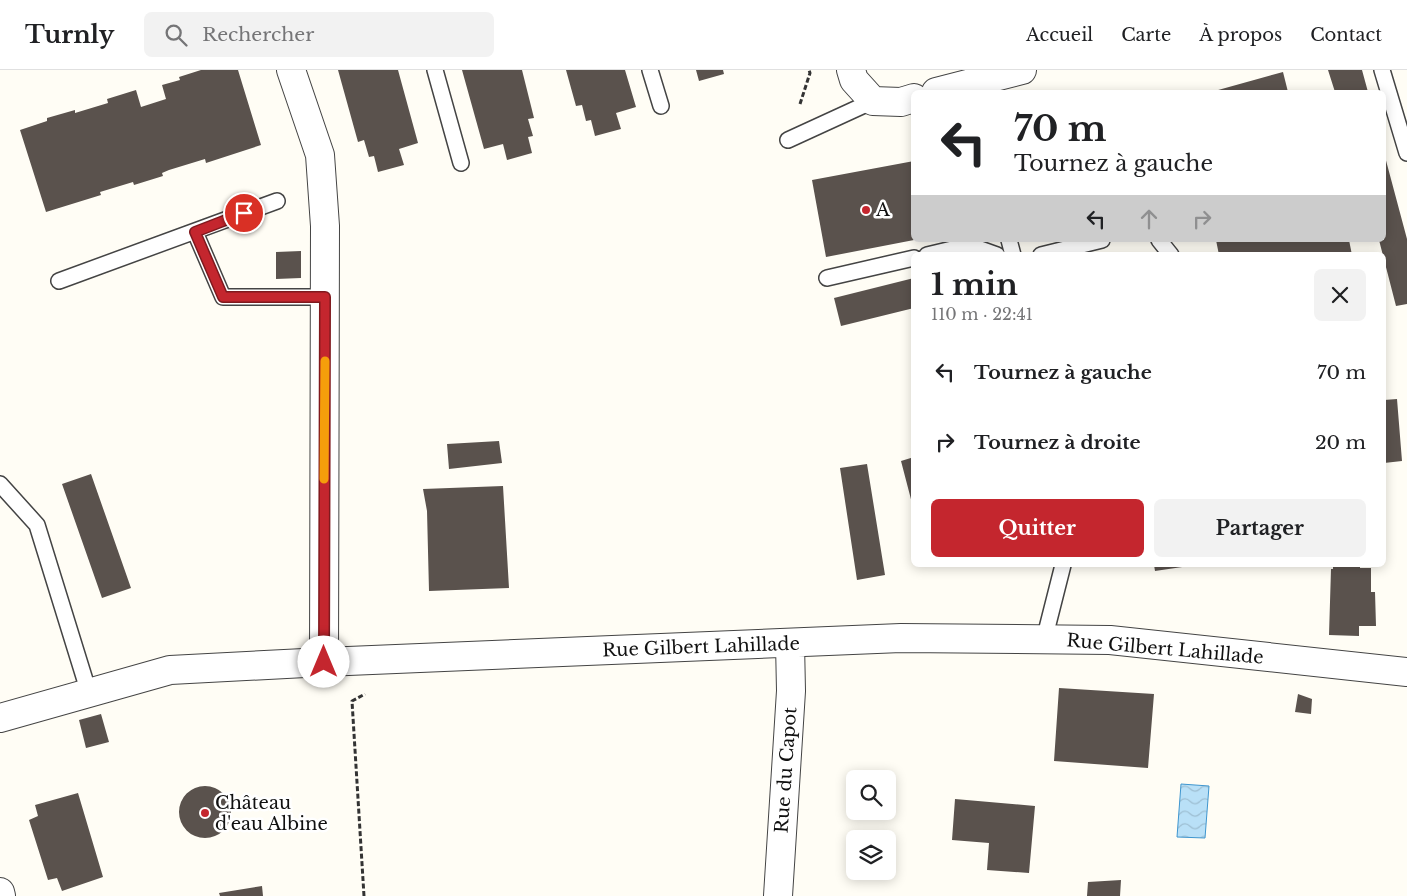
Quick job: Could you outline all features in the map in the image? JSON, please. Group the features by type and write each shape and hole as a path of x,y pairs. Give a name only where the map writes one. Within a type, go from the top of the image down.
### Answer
{"street":[{"path":"292,70 320,155 325,226 324,662"},
{"path":"851,70 854,80 873,101 902,102 911,99"},
{"path":"952,90 968,88 1022,70"},
{"name":"Rue Gilbert Lahillade","path":"0,718 170,670 901,638 1110,640 1407,672"},
{"name":"Rue du Capot","path":"778,896 791,691 790,644"},
{"path":"0,892 1,896"}],"lane":[{"path":"435,70 461,163"},
{"path":"650,70 660,106"},
{"path":"1382,70 1407,153"},
{"path":"788,140 873,101"},
{"path":"58,281 277,201"},
{"path":"195,232 223,297 325,297"},
{"path":"1053,252 1094,242"},
{"path":"1161,242 1169,252"},
{"path":"940,252 969,245 988,252"},
{"path":"827,278 911,259"},
{"path":"0,484 37,525 89,693"},
{"path":"1044,640 1062,567"}],"path":[{"path":"364,896 352,701 370,691"}],"water":[{"path":"1181,784 1209,786 1205,838 1177,837"}],"building":[{"path":"201,70 238,70 261,145 206,163 205,159 169,170 162,173 163,176 134,185 133,182 100,192 101,195 46,212 20,130 47,121 47,118 75,110 75,113 108,103 107,99 136,90 141,107 166,99 162,85 180,80 179,77"},
{"path":"338,70 398,70 418,143 399,149 404,165 378,172 374,156 369,157 364,140 358,142"},
{"path":"462,70 522,70 534,118 528,119 533,136 528,137 532,153 507,160 503,144 484,149"},
{"path":"566,70 625,70 636,107 616,113 621,129 595,136 591,120 586,121 582,105 576,106"},
{"path":"696,70 723,70 724,74 699,81"},
{"path":"1328,70 1362,70 1367,90 1334,90"},
{"path":"1283,72 1288,90 1218,90"},
{"path":"1386,160 1407,239 1407,304 1396,306 1386,267 1386,252 1382,252 1380,242 1386,242"},
{"name":"A","path":"911,162 911,241 826,257 812,180"},
{"path":"1216,242 1349,242 1351,252 1218,252"},
{"path":"301,251 301,278 276,279 276,252"},
{"path":"911,279 911,309 841,326 834,298"},
{"path":"1397,399 1402,461 1386,463 1386,400"},
{"path":"499,441 502,463 449,469 447,444"},
{"path":"911,458 911,499 901,461"},
{"path":"867,464 885,575 857,580 840,468"},
{"path":"91,474 131,588 102,598 62,484"},
{"path":"503,486 509,588 429,591 427,511 423,489"},
{"path":"1154,567 1182,567 1155,571"},
{"path":"1333,567 1371,568 1371,592 1375,592 1376,626 1359,626 1359,636 1329,635 1331,569"},
{"path":"1059,688 1154,694 1148,768 1054,761"},
{"path":"1298,694 1312,699 1311,714 1295,712"},
{"path":"101,714 109,742 86,748 79,720"},
{"name":"Château d'eau Albine","path":"200,786 210,786 220,790 227,797 231,812 227,827 220,834 210,838 200,838 190,834 183,827 179,817 179,807 183,797 190,790"},
{"path":"78,793 103,877 62,891 57,878 48,880 29,820 38,816 35,805"},
{"path":"955,799 1035,806 1029,873 987,870 989,843 952,840"},
{"path":"1121,880 1120,896 1087,896 1088,882"},
{"path":"262,886 263,896 220,896 219,893"}],"slow traffic":[{"path":"324,479 325,361"}],"place":[{"name":"A","path":"866,210"},
{"name":"Château d'eau Albine","path":"205,813"}],"route":[{"path":"244,213 195,232 223,297 325,297 324,662"}]}
